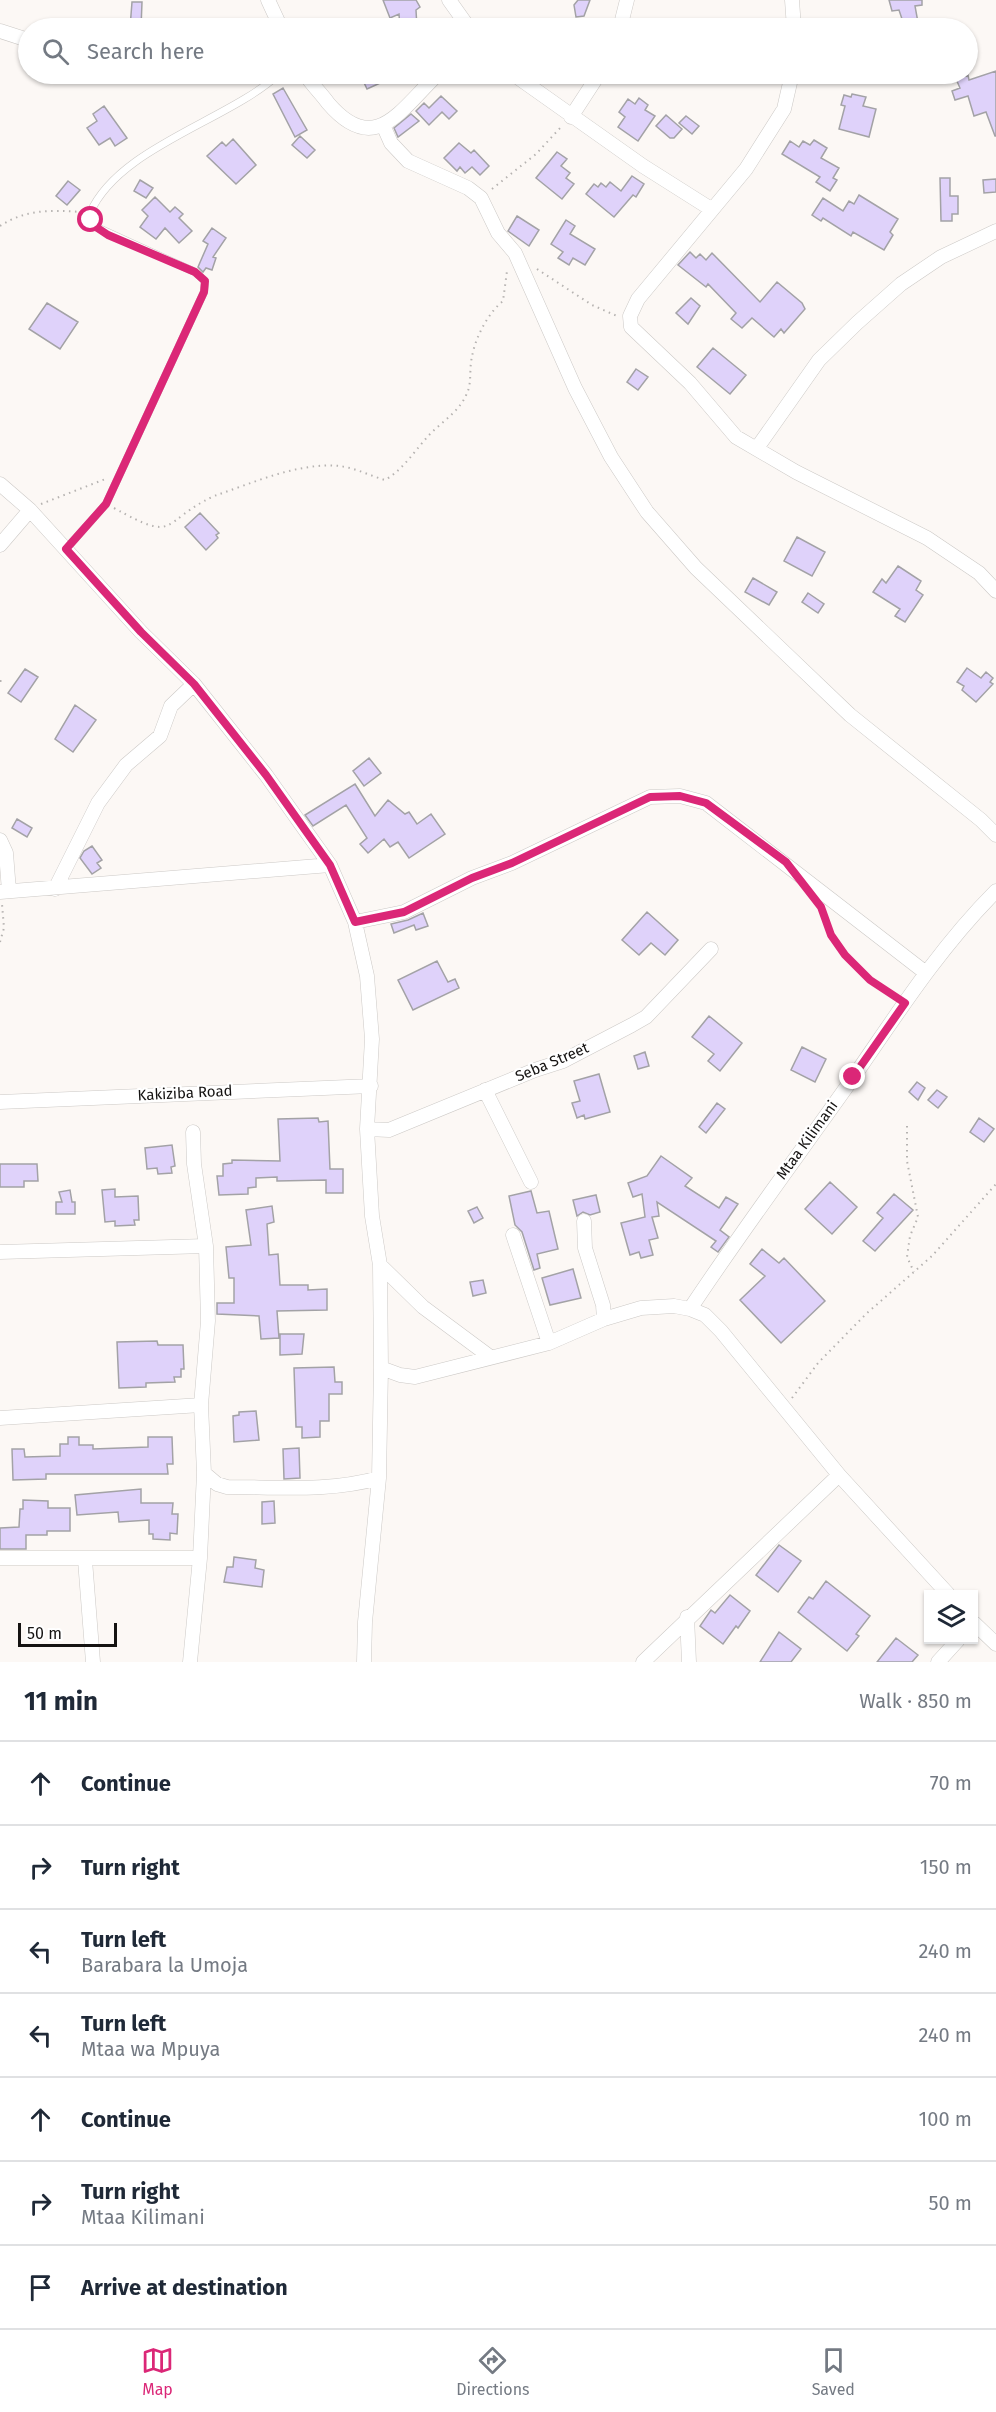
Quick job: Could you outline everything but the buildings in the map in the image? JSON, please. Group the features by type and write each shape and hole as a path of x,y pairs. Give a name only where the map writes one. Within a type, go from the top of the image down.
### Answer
{"street":[{"path":"268,0 276,18"},
{"path":"449,0 462,18"},
{"path":"622,18 627,0"},
{"path":"792,0 793,18"},
{"path":"0,31 18,37"},
{"path":"314,84 348,123 367,129 383,125 427,84"},
{"path":"526,84 571,117 711,209"},
{"path":"571,117 592,84"},
{"path":"790,84 784,109 746,169 638,299 631,312 630,321 635,332 690,383 736,437 796,472 927,538 979,573 996,591"},
{"path":"383,125 391,143 408,161 468,188 480,198 498,233 512,249 575,388 611,457 647,512 696,568 850,715 981,820 996,836"},
{"path":"757,448 819,360 892,292 941,257 996,231"},
{"path":"0,484 30,510 141,632 194,684 266,775 330,865 355,922 367,976 372,1039 368,1129 372,1216 380,1265 379,1478 365,1622 364,1662"},
{"path":"0,545 30,510"},
{"path":"55,889 98,803 126,765 160,736 171,706 194,684"},
{"path":"355,922 404,912 472,878 512,863 650,797 680,796 706,803 926,973"},
{"path":"0,840 6,853 3,892 330,865"},
{"name":"Mtaa Kilimani","path":"690,1309 755,1211 926,973 962,926 996,891"},
{"name":"Seba Street","path":"368,1129 389,1130 563,1061 646,1017 711,949"},
{"name":"Kakiziba Road","path":"0,1102 371,1086"},
{"path":"485,1090 531,1182"},
{"path":"190,1662 200,1558 204,1473 201,1405 208,1321 206,1246 194,1164 193,1132"},
{"path":"584,1221 585,1248 603,1305 604,1319"},
{"path":"513,1235 549,1343"},
{"path":"0,1252 206,1246"},
{"path":"380,1265 423,1307 489,1356"},
{"path":"381,1368 400,1376 415,1377 489,1356 518,1352 549,1343 604,1319 640,1308 674,1305 690,1309 705,1315 721,1330 838,1475 944,1590"},
{"path":"0,1418 201,1405"},
{"path":"204,1473 218,1484 227,1487 320,1487 357,1484 379,1478"},
{"path":"643,1662 687,1617 838,1475"},
{"path":"0,1558 84,1560 200,1558"},
{"path":"84,1560 93,1662"},
{"path":"687,1617 689,1662"},
{"path":"978,1628 996,1644"},
{"path":"938,1662 954,1644"}],"lane":[{"path":"66,549 106,504 204,292 205,281 195,272 108,235 96,227 90,213 95,201 109,184 132,164 266,84"}],"path":[{"path":"480,198 536,154 571,117"},
{"path":"0,226 26,213 50,210 90,213"},
{"path":"512,249 554,282 592,305 630,321"},
{"path":"106,504 148,527 165,528 214,496 303,468 323,465 344,467 385,480 398,472 422,442 451,416 465,399 469,390 472,355 484,325 503,301 506,293 512,249"},
{"path":"30,510 58,495 121,474"},
{"path":"0,942 4,928 3,892"},
{"path":"821,907 831,935 845,955 870,980 905,1003"},
{"path":"907,1126 907,1161 918,1217 910,1236 907,1257 914,1272"},
{"path":"784,1408 818,1363 866,1314 914,1272 996,1184"}],"route":[{"path":"91,220 96,227 108,235 195,272 205,281 204,292 106,504 66,549 141,632 194,684 266,775 330,865 355,922 404,912 472,878 512,863 553,841 590,827 650,797 680,796 706,803 786,862 821,907 831,935 845,955 870,980 905,1003 853,1077"}]}
